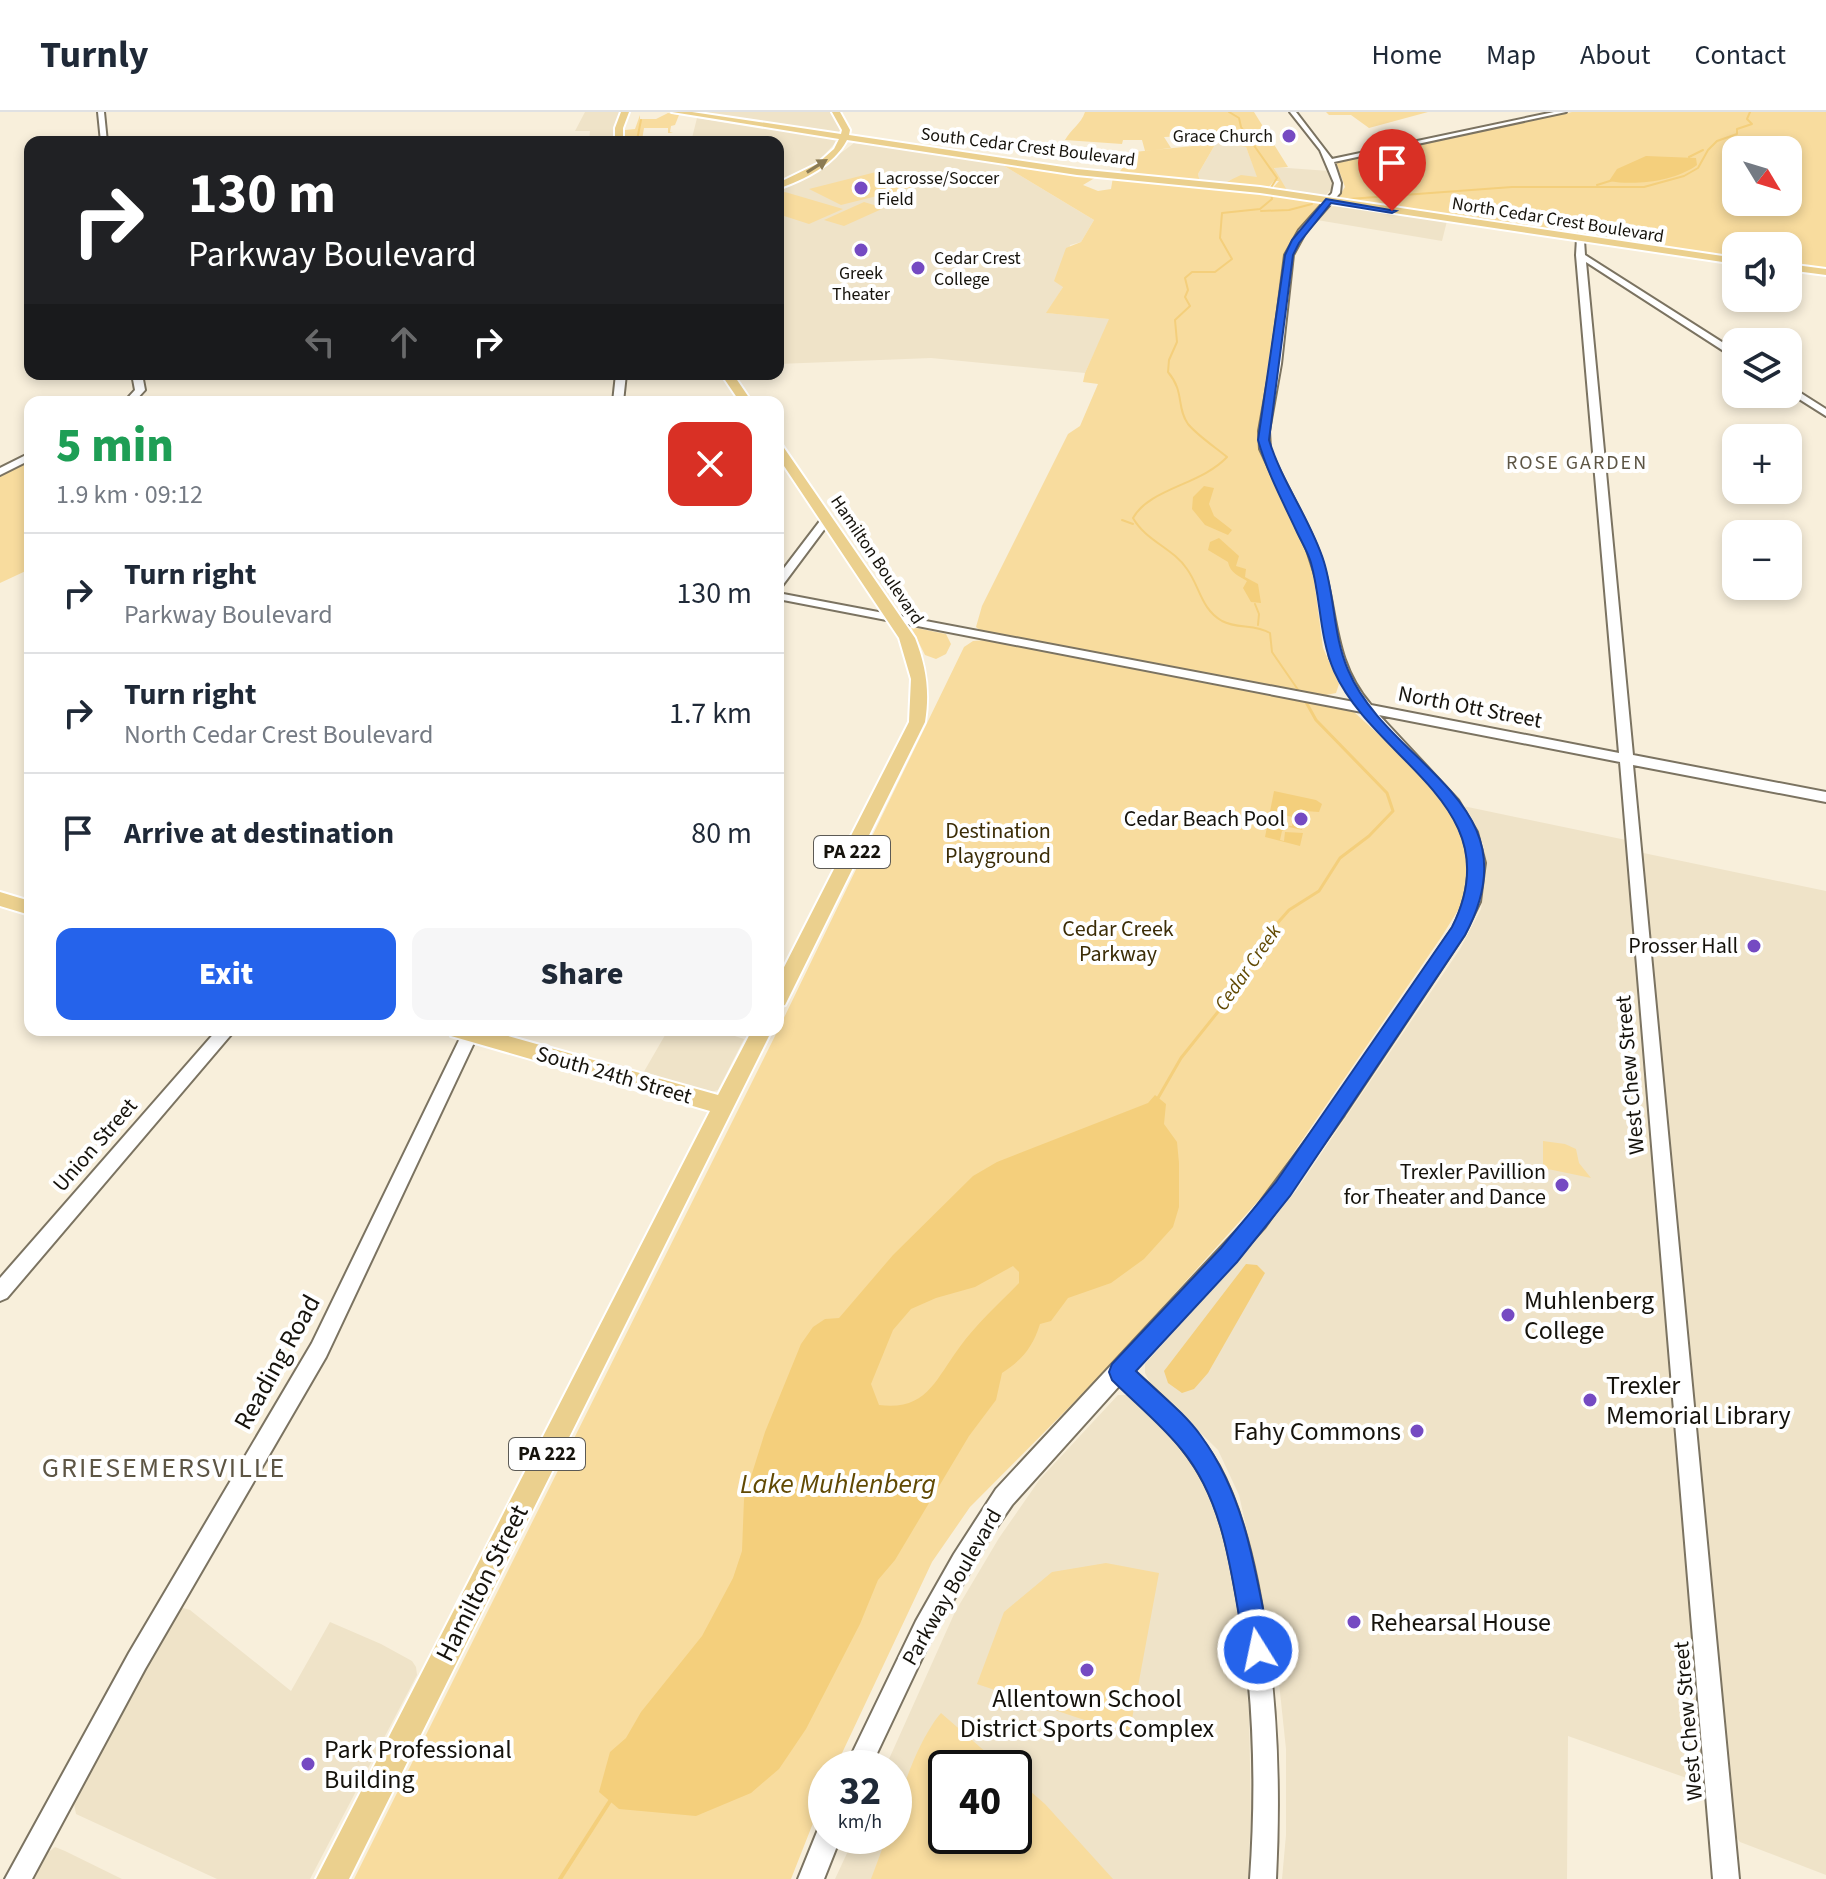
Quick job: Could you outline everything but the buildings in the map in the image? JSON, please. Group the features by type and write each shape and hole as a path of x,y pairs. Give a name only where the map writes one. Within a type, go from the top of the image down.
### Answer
{"main road":[{"path":"619,136 625,112"},
{"name":"South Cedar Crest Boulevard","path":"676,112 1089,173 1260,190 1329,201"},
{"path":"784,183 825,162 845,138 844,124 836,112"},
{"name":"North Cedar Crest Boulevard","path":"1329,201 1722,259"},
{"path":"1802,269 1826,272"},
{"name":"Hamilton Boulevard","path":"784,457 896,619 915,659 921,703 917,722 784,987"},
{"path":"0,899 24,906"},
{"name":"South 24th Street","path":"484,1036 724,1106"},
{"name":"Hamilton Street","path":"332,1879 759,1036"}],"street":[{"path":"101,112 103,136"},
{"path":"1293,112 1330,161 1338,186 1329,201"},
{"path":"1330,161 1563,112"},
{"name":"Parkway Boulevard","path":"866,1750 910,1656 980,1531 1013,1487 1229,1255 1283,1189 1451,943 1474,901 1476,856 1459,811 1438,784 1364,709 1345,679 1330,638 1318,562 1270,464 1264,440 1289,255 1302,232 1329,201"},
{"path":"1580,240 1580,255 1587,265 1722,347"},
{"name":"West Chew Street","path":"1587,265 1626,759 1726,1879"},
{"path":"1802,397 1826,413"},
{"path":"0,472 24,459"},
{"path":"784,576 827,519"},
{"name":"North Ott Street","path":"784,597 1826,797"},
{"path":"1311,699 1337,695 1345,679"},
{"name":"Union Street","path":"0,1292 222,1036"},
{"name":"Reading Road","path":"18,1879 137,1661 319,1350 465,1036"},
{"path":"1120,1372 1198,1451 1225,1501 1237,1544 1258,1650 1264,1707 1267,1779 1263,1879"},
{"path":"811,1879 821,1854"}],"shaded area":[{"path":"585,112 621,112 616,136 590,136 590,131 575,131"},
{"path":"694,112 832,112 842,133 837,134"},
{"path":"697,118 837,141 815,165 784,180 784,136 692,136"},
{"name":"Cedar Crest College","path":"854,143 996,161 1094,220 1081,242 1070,245 1063,287 1047,313 1110,319 1085,373 931,358 784,364 784,185 816,172"},
{"path":"1216,143 1246,147 1258,178 1230,180 1223,184 1200,182 1198,174"},
{"path":"1274,167 1329,171 1334,186 1325,196 1288,192 1280,184"},
{"path":"1341,205 1447,221 1442,241 1317,220 1329,207"},
{"name":"Muhlenberg College","path":"1463,806 1626,840 1629,850 1826,891 1826,1875 1740,1842 1734,1834 1729,1793 1568,1736 1567,1879 1282,1879 1286,1835 1286,1749 1277,1664 1239,1495 1218,1450 1150,1383 1145,1364 1296,1191 1460,949 1481,909 1487,867 1483,844"},
{"path":"665,1036 735,1036 744,1039 718,1090 707,1093 642,1075"},
{"name":"Allentown School District Sports Complex","path":"1118,1395 1130,1395 1179,1437 1217,1500 1241,1625 1249,1714 1251,1814 1248,1879 835,1879 847,1854 912,1854 912,1750 893,1750 955,1612 999,1538 1040,1479"},
{"path":"183,1608 190,1610 291,1691 330,1622 381,1644 412,1661 416,1667 417,1675 310,1879 217,1879 76,1814 77,1788 172,1614"},
{"path":"55,1847 122,1879 29,1879 41,1858"}],"green space":[{"path":"1085,112 1254,112 1288,167 1274,168 1288,192 1272,189 1279,181 1274,181 1267,189 1222,184 1241,175 1257,177 1246,147 1216,143 1198,174 1200,182 1118,174 1134,152 1145,151 1142,140 1123,140 1122,144 1065,140","holes":["1186,136 1193,146 1154,150 1171,148 1164,137"]},
{"path":"1326,112 1428,112 1369,128 1351,115 1329,115"},
{"path":"1572,112 1826,112 1826,270 1802,267 1802,232 1722,232 1722,257 1338,198 1345,187 1336,162"},
{"path":"668,113 679,115 675,125 671,126 670,132 673,133 668,133 668,128 644,128 643,136 625,136 625,130 635,129 640,115 640,119 656,119"},
{"path":"996,161 1098,176 1083,185 1098,191 1111,189 1113,177 1206,185 1320,203 1289,244 1285,257 1259,450 1312,564 1323,648 1339,684 1336,693 1321,696 981,631 976,627 982,606 1068,434 1080,426 1098,384 1083,382 1085,373 1109,319 1046,313 1063,287 1054,281 1066,248 1081,242 1094,220"},
{"name":"Lacrosse/Soccer Field","path":"880,171 913,187 841,205 809,189"},
{"path":"784,192 843,209 809,224 784,216"},
{"path":"864,202 884,208 844,226 824,220"},
{"path":"24,464 24,572 0,583 0,477"},
{"path":"911,627 946,634 951,644 946,654 936,659 925,655"},
{"name":"Cedar Creek Parkway","path":"986,640 1354,712 1413,766 1453,815 1466,844 1466,886 1460,907 1267,1191 1103,1373 970,1507 932,1562 843,1750 808,1750 808,1836 791,1879 354,1879 775,1036 784,1036 784,1018 964,647 973,641"},
{"path":"1543,1141 1576,1149 1579,1163 1591,1178 1543,1168"},
{"path":"1106,1563 1159,1573 1129,1735 977,1684 1004,1612 1052,1572"},
{"path":"941,1713 983,1750 928,1750 928,1854 1032,1854 1032,1793 1113,1879 871,1879 880,1854 912,1854 912,1765"}],"water":[{"path":"1646,156 1696,158 1697,165 1678,175 1655,181 1609,181 1617,169"},
{"path":"1204,486 1214,488 1209,504 1214,516 1232,530 1228,535 1205,525 1192,509 1193,497"},
{"path":"1219,538 1239,556 1236,566 1246,569 1245,577 1258,584 1261,603 1251,602 1243,588 1247,581 1233,572 1228,562 1208,550 1210,542"},
{"path":"1274,791 1322,804 1319,812 1305,811 1304,819 1277,814 1276,824 1292,826 1294,819 1304,821 1302,830 1289,827 1282,831 1280,840 1284,841 1285,832 1303,833 1300,846 1265,837"},
{"name":"Lake Muhlenberg","path":"1155,1095 1166,1104 1164,1124 1177,1142 1179,1207 1173,1227 1144,1259 1111,1283 1068,1298 1051,1321 1040,1324 1034,1340 1021,1358 1002,1373 996,1400 969,1436 895,1560 878,1580 860,1624 806,1729 779,1769 751,1793 696,1816 619,1809 599,1792 610,1752 626,1738 641,1712 702,1636 733,1578 742,1551 744,1499 765,1432 801,1344 813,1327 825,1319 839,1318 893,1255 973,1176 997,1162 1148,1103","holes":["1013,1266 1019,1272 1019,1283 973,1331 928,1391 908,1403 879,1405 871,1384 893,1330 911,1309 975,1287"]},
{"path":"1246,1264 1257,1265 1265,1273 1208,1373 1194,1389 1182,1393 1168,1383 1164,1371"}],"waterway":[{"name":"Cedar Creek","path":"1229,112 1239,118 1241,127 1277,178 1270,189 1272,199 1260,209 1222,213 1220,238 1232,259 1215,272 1192,272 1185,278 1188,290 1185,297 1190,306 1175,320 1177,342 1169,360 1168,372 1177,386 1182,412 1188,424 1227,457 1204,474 1151,500 1133,518 1145,533 1181,562 1215,616 1228,623 1270,633 1272,652 1303,697"},
{"path":"1349,199 1512,187 1644,187 1684,176 1698,168 1717,141 1737,134 1737,129 1752,124 1747,119 1750,112"},
{"path":"638,136 641,120"},
{"path":"1689,157 1703,150"},
{"path":"1597,185 1613,180"},
{"path":"1261,211 1289,210 1312,204"},
{"path":"1122,520 1133,524"},
{"path":"1255,604 1259,614 1258,625"},
{"name":"Cedar Creek","path":"1158,1098 1181,1058 1241,983 1266,936 1289,910 1319,891 1340,858 1369,836 1393,811 1387,793 1316,720 1302,695"},
{"name":"Cedar Creek","path":"560,1879 610,1801"}],"place":[{"name":"Grace Church","path":"1289,136"},
{"name":"Lacrosse/Soccer Field","path":"861,188"},
{"name":"Greek Theater","path":"861,250"},
{"name":"Cedar Crest College","path":"918,268"},
{"name":"Cedar Beach Pool","path":"1301,819"},
{"name":"Prosser Hall","path":"1754,946"},
{"name":"Trexler Pavillion for Theater and Dance","path":"1562,1185"},
{"name":"Muhlenberg College","path":"1508,1315"},
{"name":"Trexler Memorial Library","path":"1590,1400"},
{"name":"Fahy Commons","path":"1417,1431"},
{"name":"Rehearsal House","path":"1354,1622"},
{"name":"Allentown School District Sports Complex","path":"1087,1670"},
{"name":"Park Professional Building","path":"308,1764"}],"district":[{"name":"ROSE GARDEN","path":"1577,463"},
{"name":"GRIESEMERSVILLE","path":"164,1468"}],"route":[{"path":"1258,1650 1237,1544 1225,1501 1211,1472 1191,1441 1120,1372 1229,1255 1283,1189 1459,931 1474,901 1478,871 1467,826 1438,784 1364,709 1341,671 1328,630 1318,562 1265,449 1264,431 1276,364 1289,255 1295,242 1329,201 1392,211"}],"park label":[{"name":"Destination Playground","path":"998,844"}]}
